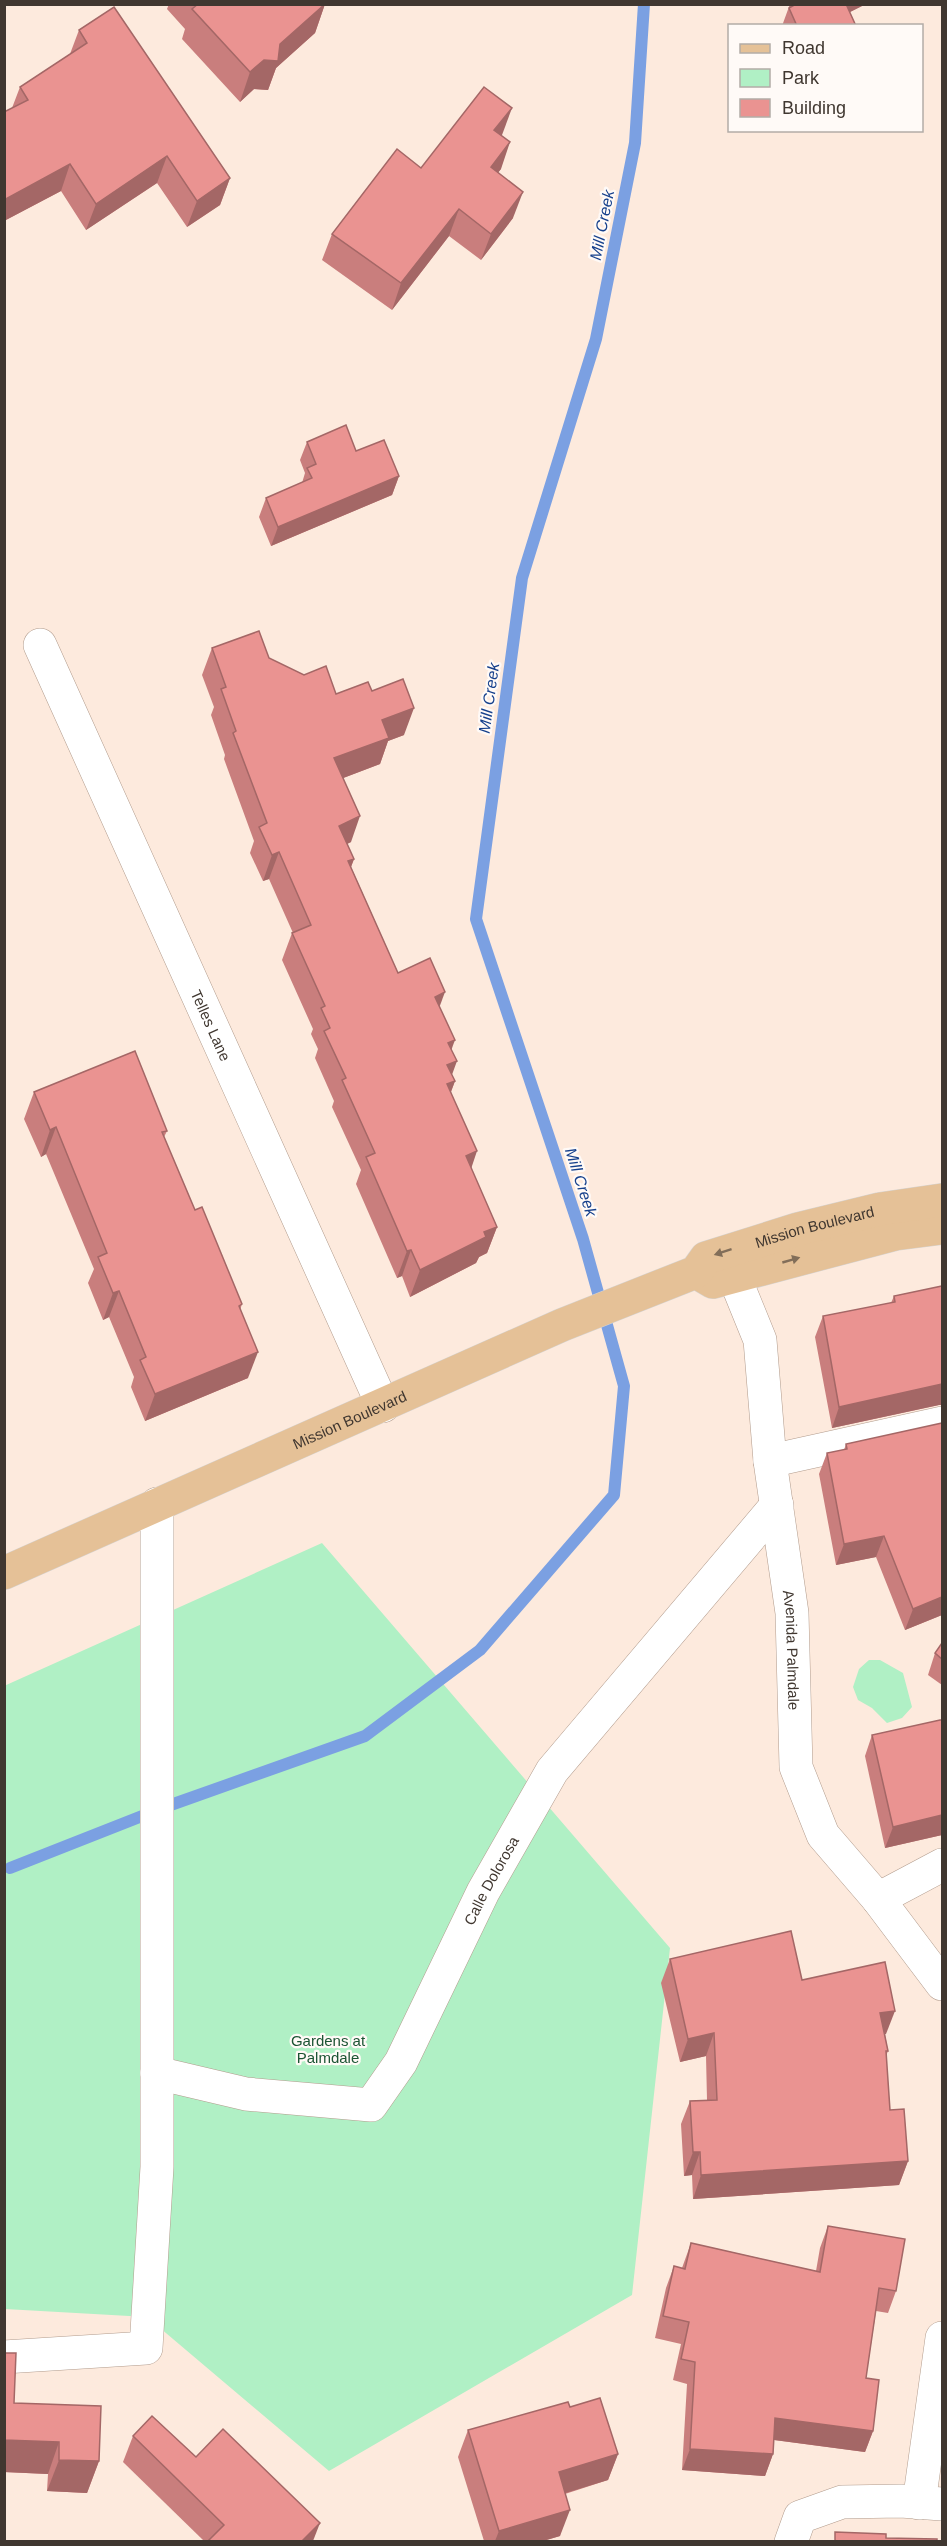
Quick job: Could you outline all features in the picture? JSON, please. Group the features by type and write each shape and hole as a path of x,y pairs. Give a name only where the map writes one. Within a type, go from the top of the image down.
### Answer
{"main road":[{"name":"Mission Boulevard","path":"4,1573 562,1326 696,1272 706,1258 798,1228 880,1209 942,1200"},
{"name":"Mission Boulevard","path":"696,1272 713,1282 895,1234 942,1228"}],"street":[{"name":"Telles Lane","path":"40,645 383,1406"},
{"name":"Avenida Palmdale","path":"734,1276 760,1340 770,1461 792,1613 796,1767 823,1835 878,1899 942,1984"},
{"path":"770,1461 942,1423"},
{"path":"4,2357 146,2348 157,2167 157,1504"},
{"name":"Calle Dolorosa","path":"157,2073 246,2094 371,2105 401,2062 483,1892 552,1771 777,1505"},
{"path":"878,1899 942,1865"},
{"path":"791,2541 800,2517 842,2502 931,2504 942,2348"}],"green space":[{"name":"Gardens at Palmdale","path":"322,1543 670,1948 632,2295 329,2471 147,2317 5,2309 4,1686"},
{"path":"869,1660 880,1660 903,1673 912,1707 902,1718 887,1723 872,1708 858,1700 853,1687 859,1669"}],"building":[{"path":"198,4 325,4 280,44 278,61 264,60 250,72 192,9"},
{"path":"796,4 846,4 855,24 796,24 789,8"},
{"path":"114,7 230,178 197,201 167,156 96,204 70,164 4,200 4,112 28,100 20,87 87,43 79,30"},
{"path":"484,87 512,108 494,130 510,142 491,167 523,192 491,234 459,209 401,283 332,234 397,149 421,168"},
{"path":"346,425 356,451 384,440 399,476 278,527 266,498 312,478 307,468 316,464 307,442"},
{"path":"259,631 269,658 304,675 326,666 336,694 368,682 372,691 403,679 414,708 382,720 389,738 334,758 360,816 339,826 354,859 348,861 398,973 430,958 445,992 435,997 455,1040 448,1043 457,1061 447,1065 455,1081 447,1084 477,1151 466,1156 497,1227 484,1232 486,1237 420,1270 411,1250 407,1251 366,1157 375,1153 342,1080 346,1078 324,1031 330,1028 321,1008 325,1006 292,933 311,925 279,852 272,855 259,827 267,823 233,733 236,731 221,689 226,687 212,648"},
{"path":"135,1051 167,1131 162,1132 195,1210 202,1207 242,1304 239,1306 258,1352 155,1394 140,1360 146,1357 119,1291 113,1293 98,1257 107,1253 56,1127 50,1130 34,1092"},
{"path":"942,1286 942,1384 839,1407 823,1316 895,1302 894,1296"},
{"path":"942,1423 942,1597 913,1609 884,1536 844,1544 827,1453 847,1449 846,1444"},
{"path":"942,1643 942,1659 935,1653"},
{"path":"942,1720 942,1815 893,1827 872,1735"},
{"path":"791,1931 802,1980 885,1962 895,2011 880,2013 888,2051 886,2051 890,2110 904,2109 908,2161 701,2175 700,2152 693,2152 690,2101 717,2100 714,2033 688,2039 670,1959"},
{"path":"828,2226 905,2239 896,2291 879,2288 866,2378 879,2380 873,2431 775,2418 773,2454 690,2449 695,2362 681,2359 689,2322 663,2316 674,2266 685,2269 691,2243 820,2272"},
{"path":"4,2353 16,2353 14,2403 101,2406 99,2461 59,2460 59,2442 4,2440"},
{"path":"600,2398 618,2454 559,2472 570,2510 499,2531 468,2430 568,2402 570,2407"},
{"path":"152,2416 196,2457 223,2429 320,2523 302,2541 208,2541 224,2525 133,2436"},
{"path":"835,2532 886,2534 886,2538 937,2539 937,2541 835,2541"}],"waterway":[{"name":"Mill Creek","path":"10,1868 165,1807 365,1736 480,1650 614,1495 624,1386 583,1239 476,919 522,578 596,339 635,143 644,4"}]}
